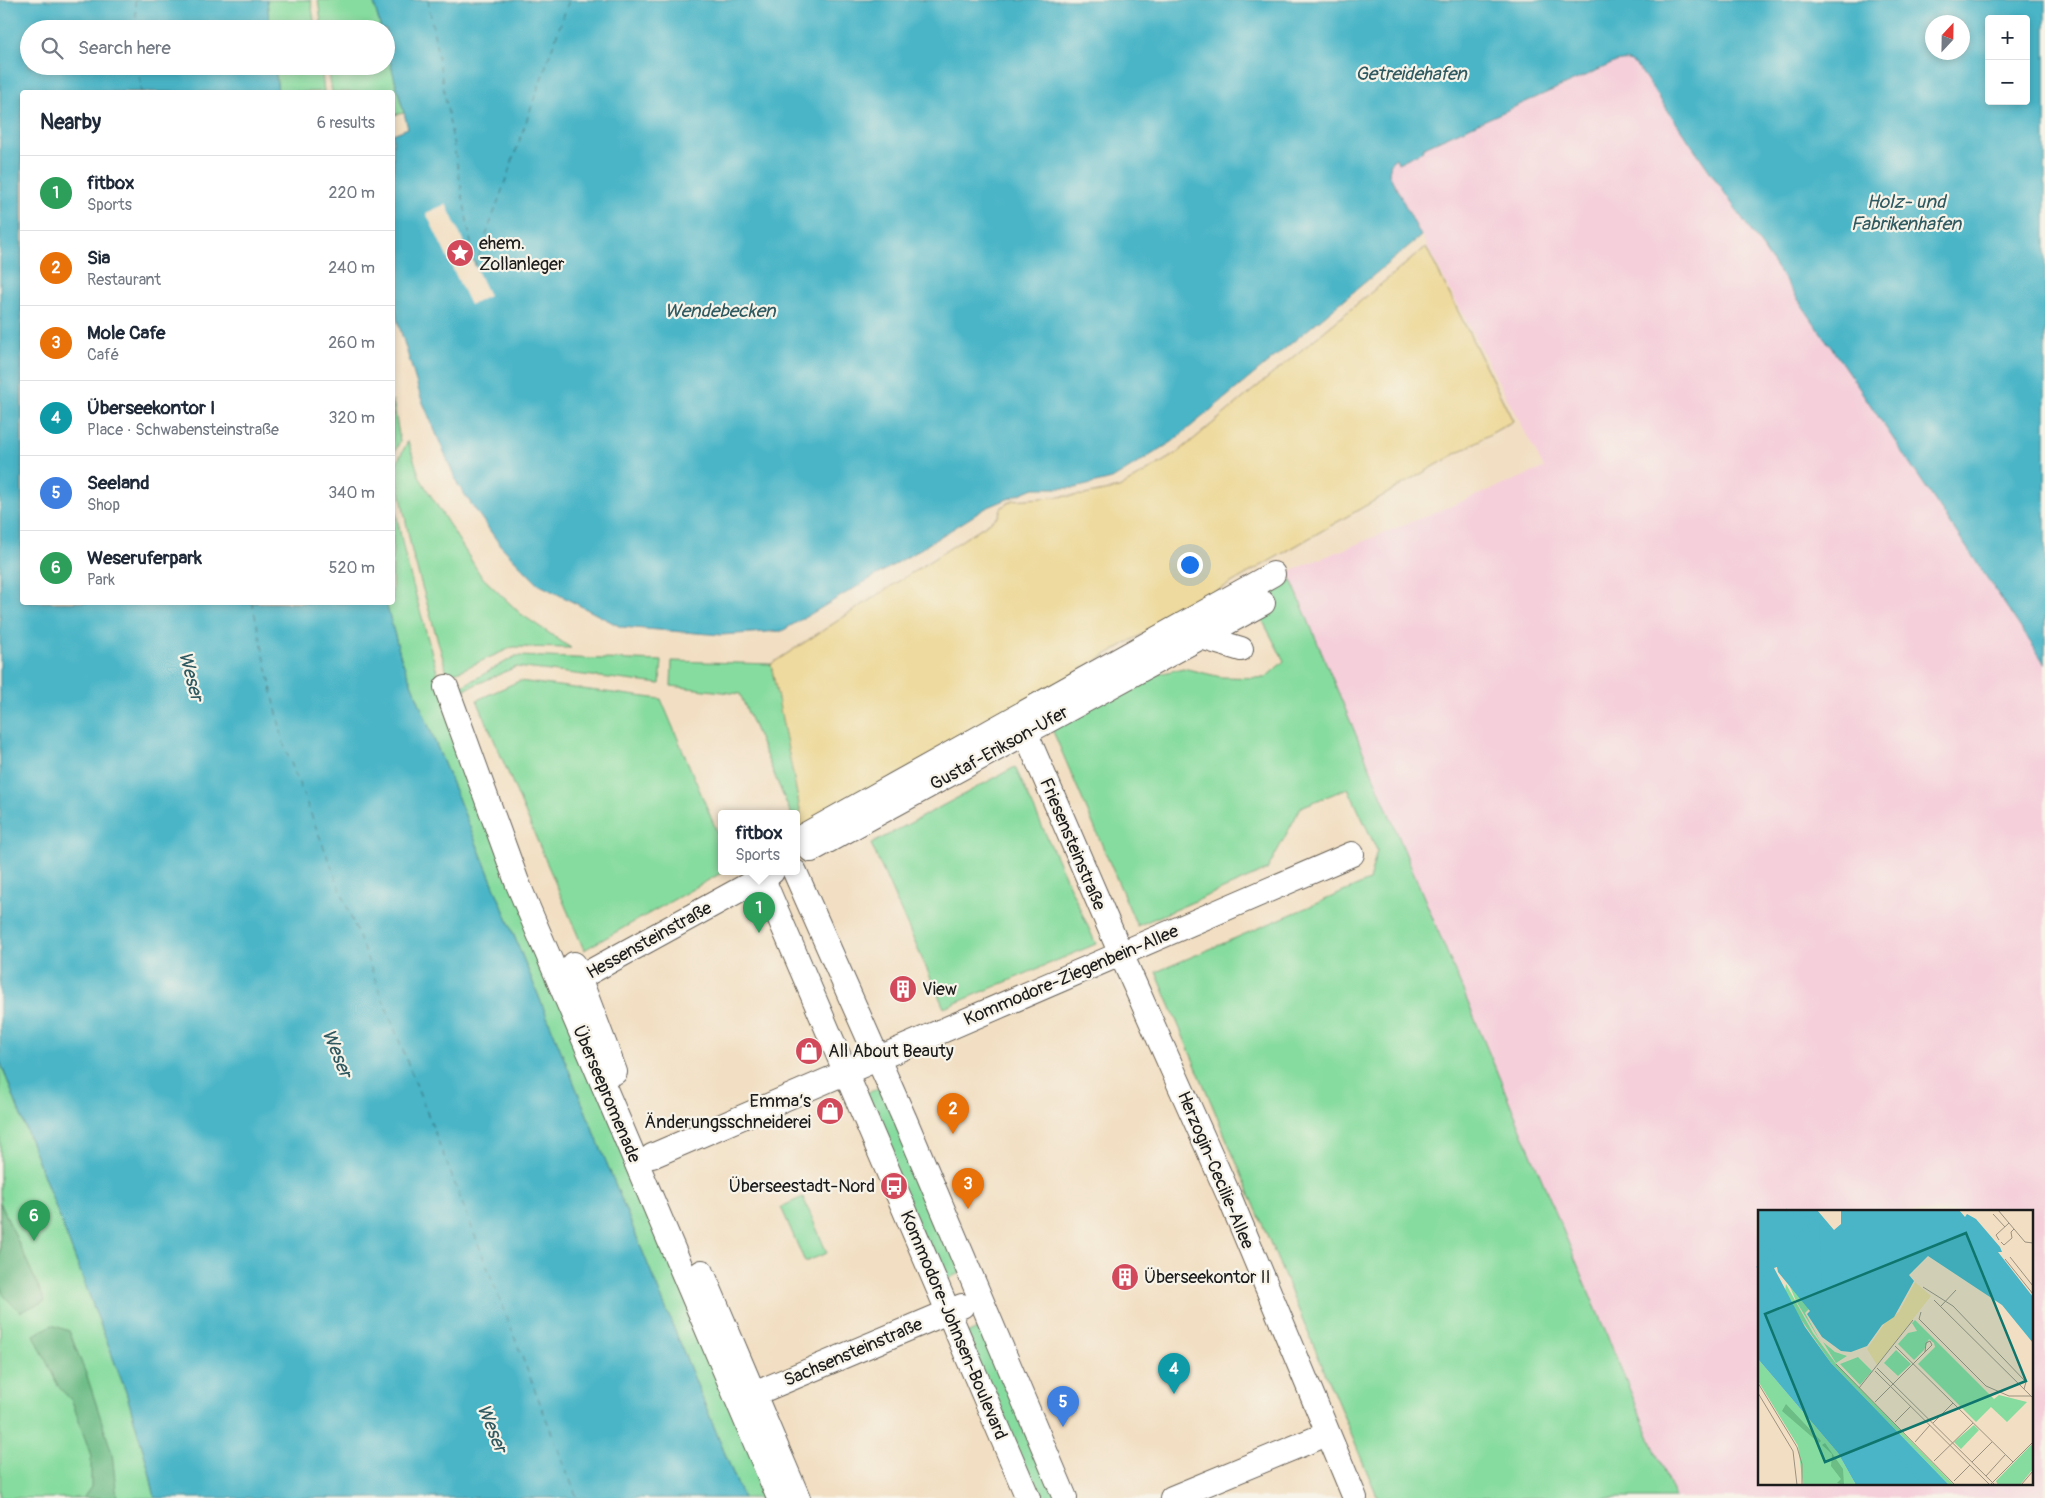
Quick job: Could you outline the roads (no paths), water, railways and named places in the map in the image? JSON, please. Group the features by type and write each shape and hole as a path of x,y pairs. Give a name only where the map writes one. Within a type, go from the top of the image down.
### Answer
{"street":[{"path":"800,838 1273,574"},
{"name":"Gustaf-Erikson-Ufer","path":"800,856 1026,734 1263,602"},
{"path":"1201,637 1241,648"},
{"name":"Überseepromenade","path":"446,686 517,882 569,972 609,1059 798,1498"},
{"name":"Friesensteinstraße","path":"1026,734 1121,954"},
{"name":"Kommodore-Ziegenbein-Allee","path":"652,1156 1352,854"},
{"name":"Hessensteinstraße","path":"569,972 756,875"},
{"name":"Kommodore-Johnsen-Boulevard","path":"758,875 846,1071 1028,1498"},
{"name":"Kommodore-Johnsen-Boulevard","path":"796,875 878,1057 1064,1498"},
{"name":"Herzogin-Cecilie-Allee","path":"1121,954 1229,1196 1355,1498"},
{"name":"Überseepromenade","path":"569,972 705,1321 779,1498"},
{"name":"Sachsensteinstraße","path":"754,1394 980,1298"},
{"path":"1172,1498 1327,1434"}],"water":[{"name":"Weser","path":"0,0 267,0 269,20 20,20 20,75 276,75 278,90 20,90 20,605 387,605 401,658 743,1498 155,1498 126,1392 0,1061"},
{"name":"Wendebecken","path":"373,0 2045,0 2045,664 1859,388 1640,70 1627,61 1616,62 1422,148 1423,151 1398,163 1396,158 1391,162 1389,174 1421,236 1172,442 1112,479 1075,488 1034,488 986,508 782,631 721,635 621,627 538,584 500,545 458,485 421,398 397,319 395,304 395,133 408,128 394,75 395,20 379,20"}],"place":[{"name":"ehem. Zollanleger","path":"460,253"},
{"name":"fitbox","path":"759,933"},
{"name":"View","path":"903,989"},
{"name":"All About Beauty","path":"809,1051"},
{"name":"Emma’s Änderungsschneiderei","path":"830,1111"},
{"name":"Sia","path":"953,1134"},
{"name":"Überseestadt-Nord","path":"894,1186"},
{"name":"Mole Cafe","path":"968,1209"},
{"name":"Weseruferpark","path":"34,1241"},
{"name":"Überseekontor II","path":"1125,1277"},
{"name":"Überseekontor I","path":"1174,1394"},
{"name":"Seeland","path":"1063,1427"}],"water label":[{"name":"Getreidehafen","path":"1411,73"},
{"name":"Holz- und Fabrikenhafen","path":"1906,212"}]}
